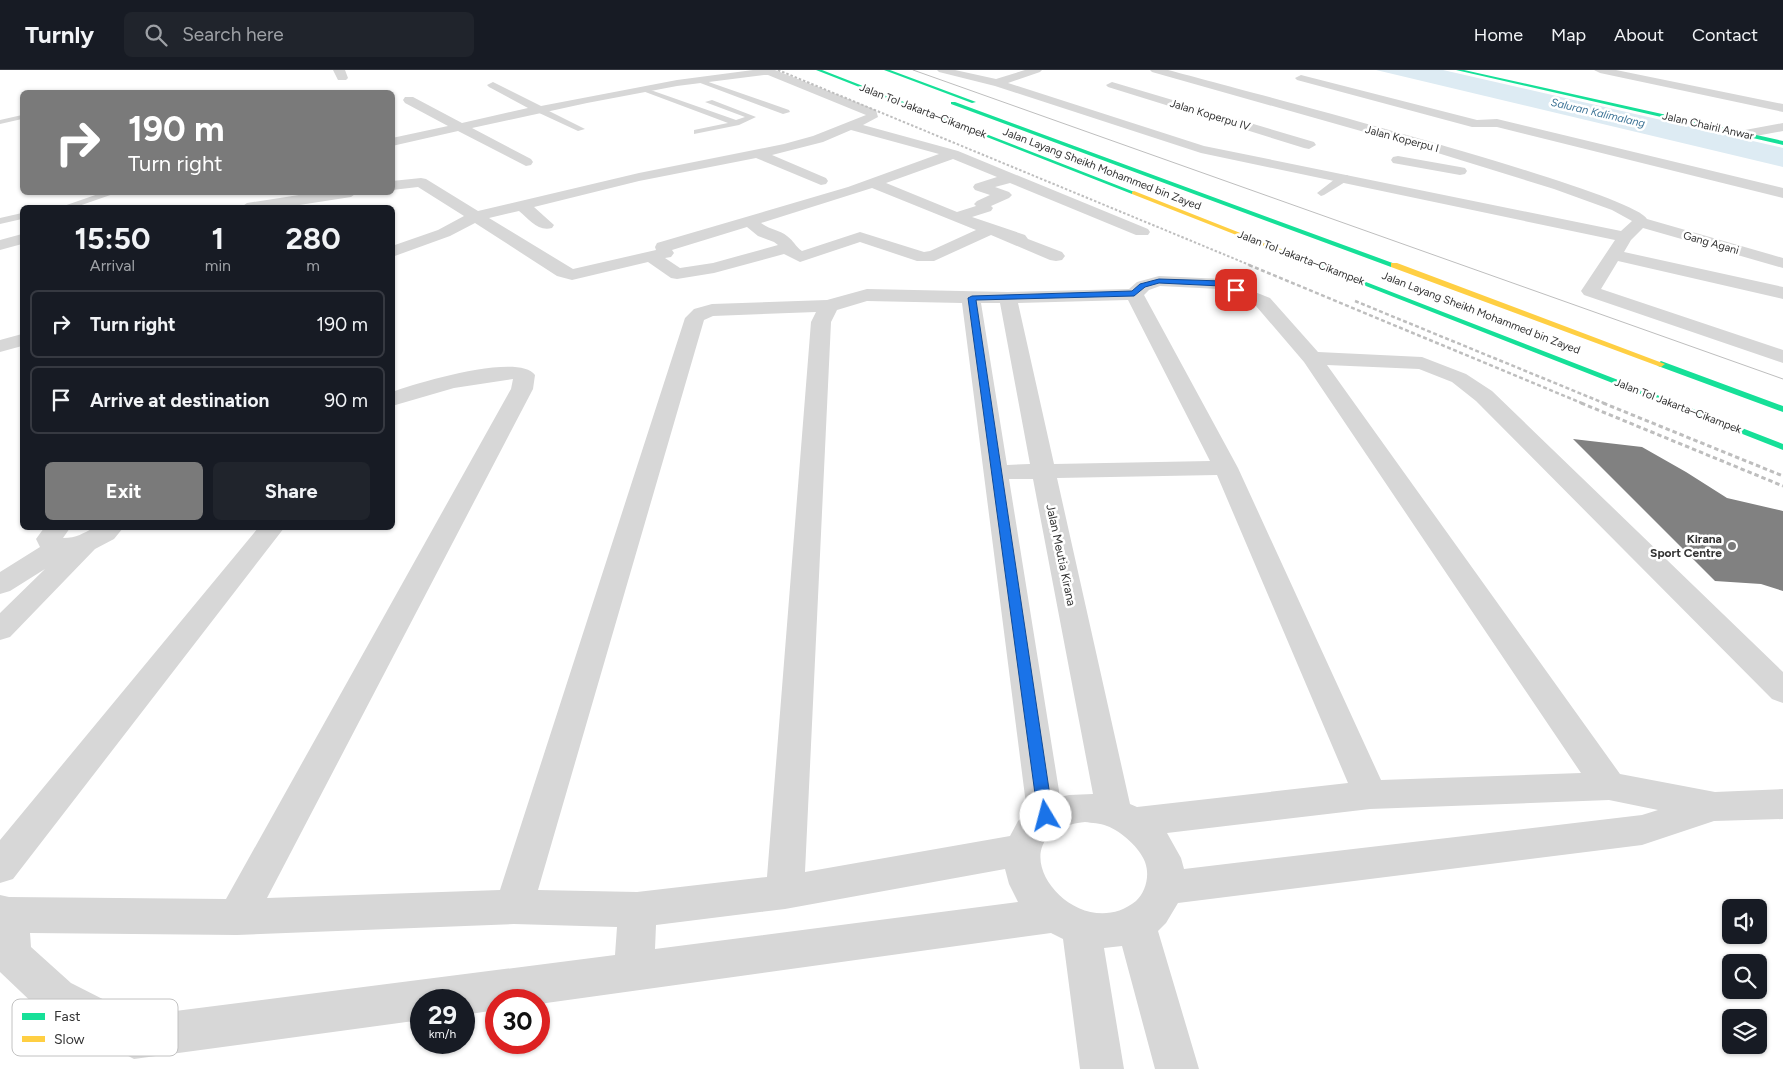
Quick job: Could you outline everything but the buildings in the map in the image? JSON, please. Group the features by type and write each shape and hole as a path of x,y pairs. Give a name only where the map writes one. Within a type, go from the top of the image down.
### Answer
{"main road":[{"name":"Jalan Tol Jakarta–Cikampek","path":"818,70 1783,447"},
{"name":"Jalan Layang Sheikh Mohammed bin Zayed","path":"842,70 1210,210"},
{"name":"Jalan Chairil Anwar","path":"1458,70 1783,143"},
{"name":"Jalan Tol Jakarta–Cikampek","path":"881,72 1427,265"},
{"name":"Jalan Layang Sheikh Mohammed bin Zayed","path":"881,72 1783,409"}],"street":[{"path":"943,70 983,81 998,83 1188,146 1625,237"},
{"path":"998,83 1036,70"},
{"path":"1600,70 1783,108"},
{"path":"395,141 642,89 769,71 872,113 872,117 818,139 759,154 639,177 477,216 444,232 395,251"},
{"path":"670,72 703,80"},
{"name":"Jalan Koperpu IV","path":"1150,74 1108,87 1313,144 1258,161"},
{"name":"Jalan Koperpu I","path":"1150,74 1282,106 1433,147 1569,190 1634,215 1639,218 1640,222"},
{"path":"1301,78 1477,124 1497,123 1783,193"},
{"path":"493,85 540,110"},
{"path":"1053,101 1078,94"},
{"path":"409,100 526,162"},
{"path":"1225,120 1282,106"},
{"path":"851,126 954,154 1142,232"},
{"path":"1746,134 1783,127"},
{"path":"1346,134 1365,129"},
{"path":"1347,178 1433,147"},
{"path":"759,154 821,181"},
{"path":"395,177 421,182 563,272 572,275 664,254 663,247 872,184 954,154"},
{"path":"1398,160 1569,190"},
{"path":"957,217 985,208 982,204 1004,195 980,187 1010,178"},
{"path":"872,184 957,217 1019,238 1022,243 1056,256"},
{"path":"1768,190 1783,184"},
{"path":"276,205 334,195"},
{"path":"522,205 546,225"},
{"path":"749,221 764,234 780,238 786,244 786,248 800,257 860,237 923,257 934,256 991,229"},
{"path":"1640,222 1625,237 1615,255 1590,289 1594,293 1783,357"},
{"name":"Gang Agani","path":"1640,222 1783,263"},
{"path":"0,244 20,240"},
{"path":"652,256 677,274 714,268 786,248"},
{"path":"1615,255 1783,293"},
{"path":"514,907 695,318 701,313 712,310 829,306 867,295 1008,298 1134,294 1143,286 1159,281 1222,284 1263,302 1312,358 1609,786"},
{"path":"1134,294 1226,468 1370,795"},
{"path":"972,298 1046,816"},
{"name":"Jalan Meutia Kirana","path":"1008,298 1044,471 1124,817"},
{"path":"785,892 821,322 829,306"},
{"path":"0,346 20,341"},
{"path":"1312,358 1422,363 1459,378 1484,396 1783,691"},
{"path":"237,916 522,389 524,375 517,372 472,378 419,389 395,399"},
{"path":"997,472 1226,468"},
{"path":"0,630 86,543 107,530"},
{"path":"0,867 269,530"},
{"path":"0,586 58,537 86,543"},
{"path":"1102,1069 1067,921 1034,896 1024,873 1022,850 1030,831 1046,816 1078,806 1124,817 1370,795 1609,786 1715,807 1783,804"},
{"path":"1166,888 1642,830 1715,807"},
{"path":"475,993 634,972 1067,921 1110,931 1136,924 1156,909 1166,888 1164,864 1153,841 1124,817"},
{"path":"60,999 11,956 5,914 237,916 514,907 637,910 785,892 1022,850"},
{"path":"634,972 637,910"},
{"path":"1136,924 1177,1069"},
{"path":"178,1032 410,1001"}],"lane":[{"path":"703,80 732,93 786,112"},
{"path":"642,89 736,123"},
{"path":"684,104 732,93"},
{"path":"697,132 736,123 752,117 702,100"},
{"path":"540,110 580,129"},
{"path":"0,122 20,117"},
{"path":"1320,193 1338,181 1347,178"},
{"path":"72,205 105,195"},
{"path":"0,222 20,217"}],"water":[{"name":"Saluran Kalimalang","path":"1376,70 1443,70 1783,148 1783,167"}],"tram line":[{"path":"913,70 1783,379"}],"railway":[{"path":"778,70 1252,266"},
{"path":"1249,265 1584,404"},
{"path":"1355,301 1606,404"},
{"path":"1581,403 1783,486"},
{"path":"1603,403 1783,476"}],"traffic: fast":[{"path":"818,70 1134,193"},
{"path":"886,70 974,102"},
{"path":"1458,70 1783,143"},
{"path":"953,103 1394,265"},
{"path":"1279,250 1783,447"},
{"path":"1661,364 1783,409"}],"traffic: slow":[{"path":"1134,193 1279,250"},
{"path":"1394,265 1661,364"}],"place":[{"name":"Kirana Sport Centre","path":"1732,546"}],"route":[{"path":"1046,816 972,298 1134,294 1143,286 1159,281 1222,284 1236,290"}]}
